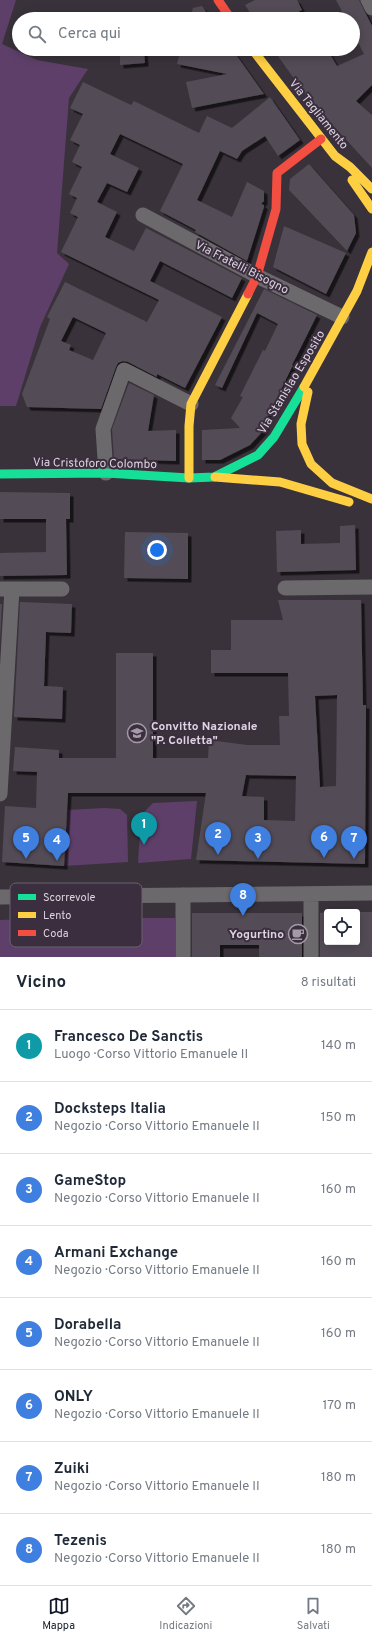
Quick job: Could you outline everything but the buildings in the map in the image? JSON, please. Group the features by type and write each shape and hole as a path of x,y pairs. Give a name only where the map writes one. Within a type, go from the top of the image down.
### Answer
{"street":[{"path":"218,0 226,12"},
{"path":"368,0 372,8"},
{"name":"Via Tagliamento","path":"257,56 335,156 350,167 372,189"},
{"path":"189,478 189,426 191,404 258,276 276,209 277,173 321,139"},
{"path":"335,156 372,210"},
{"name":"Via Fratelli Bisogno","path":"143,214 258,276 342,317"},
{"name":"Via Stanislao Esposito","path":"189,478 214,477 258,455 274,437 312,374 357,291 372,252"},
{"path":"357,291 367,287"},
{"path":"106,473 103,429 124,370 191,404"},
{"path":"312,374 301,424 302,444 312,464 332,483 372,499"},
{"name":"Via Cristoforo Colombo","path":"0,474 106,473 189,478"},
{"path":"214,477 280,482 358,505"},
{"path":"285,588 372,587"},
{"path":"0,794 6,589 62,589"},
{"path":"142,895 372,893"},
{"path":"311,894 311,957"},
{"path":"183,895 183,957"},
{"path":"0,897 10,897"}],"shaded area":[{"path":"0,0 16,0 2,44 12,49 12,56 28,56 37,60 88,69 69,98 57,253 69,264 40,327 16,406 0,406"},
{"path":"197,801 191,859 138,863 141,815 153,803"},
{"path":"104,808 120,809 127,815 128,862 64,866 67,810"},
{"path":"142,918 175,918 175,957 0,957 0,920 10,920 10,947 142,947"}],"traffic: fast":[{"path":"0,474 106,473 189,478 214,477 258,455 274,437 304,387"}],"traffic: slow":[{"path":"257,56 335,156 350,167 372,189"},
{"path":"352,180 372,209"},
{"path":"304,387 357,291 372,252"},
{"path":"189,478 189,426 191,404 248,294"},
{"path":"308,392 301,424 302,444 311,464 332,483 372,499"},
{"path":"215,477 280,482 349,502"}],"traffic: jam":[{"path":"218,0 226,12"},
{"path":"248,294 257,276 276,209 277,173 321,139"}],"place":[{"name":"Convitto Nazionale \"P. Colletta\"","path":"137,733"},
{"name":"Francesco De Sanctis","path":"144,845"},
{"name":"Docksteps Italia","path":"218,855"},
{"name":"ONLY","path":"324,858"},
{"name":"Dorabella","path":"26,859"},
{"name":"GameStop","path":"258,859"},
{"name":"Zuiki","path":"354,859"},
{"name":"Armani Exchange","path":"57,861"},
{"name":"Tezenis","path":"243,916"},
{"name":"Yogurtino","path":"298,934"}]}
